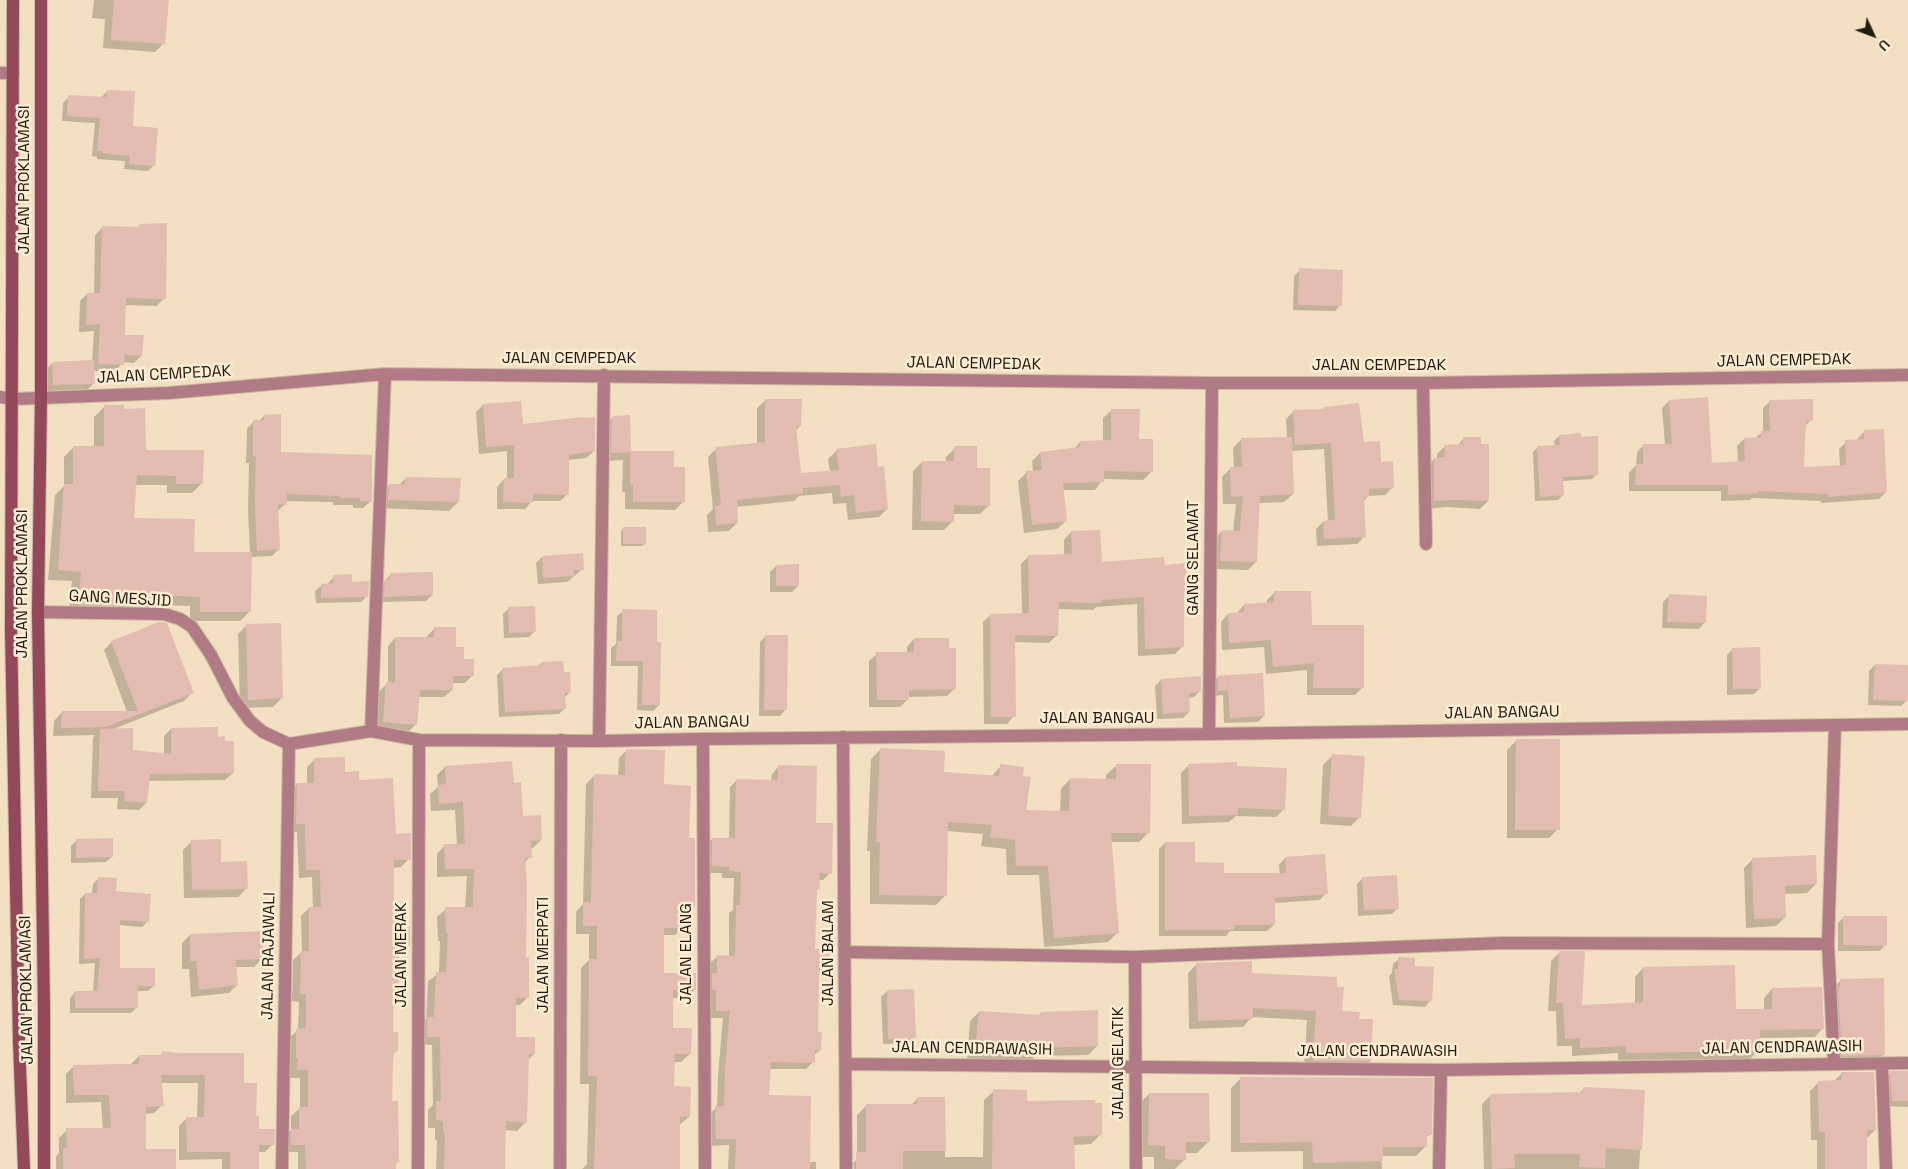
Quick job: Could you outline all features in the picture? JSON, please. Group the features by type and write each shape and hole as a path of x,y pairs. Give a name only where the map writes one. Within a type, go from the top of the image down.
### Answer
{"street":[{"name":"JALAN PROKLAMASI","path":"13,0 7,73 6,398 24,1169"},
{"name":"JALAN PROKLAMASI","path":"41,0 41,397 38,612 44,1009 44,1169"},
{"name":"JALAN CEMPEDAK","path":"6,398 170,393 385,374 1212,383 1423,383 1908,375"},
{"path":"371,731 385,374"},
{"path":"600,742 604,375"},
{"name":"GANG SELAMAT","path":"1209,734 1212,383"},
{"path":"1423,383 1426,544"},
{"name":"GANG MESJID","path":"38,612 164,614 180,619 192,627 233,698 250,721 263,732 288,744"},
{"name":"JALAN BANGAU","path":"288,744 371,731 419,740 561,740 600,742 843,737 1908,724"},
{"path":"1834,725 1828,944 1834,1063"},
{"name":"JALAN BALAM","path":"843,737 846,1169"},
{"name":"JALAN ELANG","path":"702,739 705,1169"},
{"name":"JALAN MERAK","path":"418,1169 419,740"},
{"name":"JALAN MERPATI","path":"560,1169 561,740"},
{"name":"JALAN RAJAWALI","path":"282,1169 288,744"},
{"path":"845,952 1135,957 1502,942 1828,944"},
{"name":"JALAN GELATIK","path":"1135,957 1136,1169"},
{"name":"JALAN CENDRAWASIH","path":"846,1064 1441,1070 1908,1063"},
{"path":"1882,1064 1886,1169"},
{"path":"1439,1169 1441,1070"}],"building":[{"path":"114,0 169,0 165,44 111,40"},
{"path":"107,90 135,91 133,126 158,128 155,166 129,164 130,156 97,151 100,118 67,116 68,95 106,97"},
{"path":"167,223 166,299 126,298 125,335 144,335 142,356 125,355 124,365 98,364 100,324 86,325 87,293 100,293 102,226 140,227 140,224"},
{"path":"1299,268 1343,270 1342,306 1298,305"},
{"path":"94,360 95,384 53,385 52,362"},
{"path":"1708,397 1712,463 1745,461 1744,438 1761,437 1761,431 1770,431 1769,400 1813,399 1813,421 1806,421 1804,467 1846,465 1845,440 1864,439 1864,430 1884,429 1887,492 1828,497 1828,494 1758,491 1759,493 1728,495 1728,485 1635,485 1636,464 1643,464 1643,444 1672,444 1669,400"},
{"path":"765,399 802,399 801,426 796,426 801,473 839,470 836,449 876,444 878,467 884,466 888,509 856,513 854,495 841,497 840,485 803,488 803,493 737,500 738,523 716,525 715,506 721,505 715,447 765,442"},
{"path":"521,401 523,424 595,417 595,451 569,455 569,495 533,494 533,503 503,502 504,478 514,478 514,445 486,447 483,404"},
{"path":"1359,403 1364,442 1380,441 1381,462 1393,461 1394,488 1369,489 1369,497 1364,497 1366,537 1324,539 1323,521 1335,520 1331,443 1295,445 1293,410 1324,409 1324,407"},
{"path":"104,405 124,405 124,409 145,408 146,450 204,450 203,484 176,484 176,476 137,475 134,518 195,519 194,552 252,552 251,612 200,612 200,597 156,595 160,606 78,605 81,572 58,570 64,484 73,484 73,446 104,446"},
{"path":"1111,409 1140,409 1139,439 1153,439 1153,472 1104,471 1104,482 1063,483 1067,521 1032,525 1026,471 1042,470 1040,452 1080,447 1080,441 1111,440"},
{"path":"281,414 281,452 372,455 372,502 360,501 360,498 340,498 340,496 287,494 287,505 278,504 280,549 257,551 256,456 253,456 253,420 264,420 264,415"},
{"path":"630,415 631,451 674,451 674,467 685,467 685,502 633,502 633,484 630,485 630,452 611,453 612,416"},
{"path":"1581,433 1581,437 1598,436 1598,475 1563,477 1564,495 1540,497 1537,446 1560,445 1559,435"},
{"path":"1292,437 1294,494 1260,496 1257,562 1220,561 1222,530 1240,531 1243,496 1231,497 1230,467 1242,467 1241,438"},
{"path":"1463,437 1481,437 1481,444 1489,444 1489,501 1434,501 1434,458 1445,457 1444,445 1463,444"},
{"path":"954,446 977,446 977,468 990,468 990,506 954,505 954,522 921,521 922,461 954,461"},
{"path":"405,477 461,478 459,502 388,500 389,484 405,484"},
{"path":"623,527 646,527 646,544 623,544"},
{"path":"1100,530 1102,562 1164,557 1165,565 1186,563 1188,594 1184,594 1184,647 1145,649 1144,597 1102,600 1102,603 1059,602 1058,636 1015,635 1016,717 991,717 990,614 1029,613 1028,555 1072,554 1071,531"},
{"path":"583,553 584,570 574,570 574,576 543,578 542,556"},
{"path":"799,564 799,586 776,586 776,565"},
{"path":"433,572 433,595 384,597 385,579 390,579 390,573"},
{"path":"352,574 352,582 369,581 368,597 321,598 321,584 334,583 333,575"},
{"path":"1274,591 1311,591 1312,625 1364,625 1364,688 1313,688 1314,663 1273,667 1271,640 1229,643 1228,613 1244,612 1244,604 1274,602"},
{"path":"1669,594 1707,596 1706,623 1667,622"},
{"path":"535,606 536,632 509,633 508,607"},
{"path":"622,609 657,610 657,642 661,642 660,705 642,705 643,661 616,661 617,641 622,641"},
{"path":"159,622 167,623 194,693 105,727 61,728 62,711 138,711 111,641"},
{"path":"281,623 283,698 248,700 246,624"},
{"path":"434,627 456,627 456,647 464,647 464,659 474,659 474,676 453,676 453,690 420,690 417,725 383,722 386,682 395,683 395,637 434,637"},
{"path":"765,635 788,635 787,710 764,710"},
{"path":"914,638 949,638 949,648 956,648 956,689 909,690 909,700 877,700 876,652 914,652"},
{"path":"1760,647 1761,689 1733,689 1732,648"},
{"path":"563,661 564,672 570,672 571,693 565,693 566,709 505,712 502,668 541,665 541,662"},
{"path":"1875,664 1908,665 1908,701 1873,700"},
{"path":"1263,673 1265,716 1230,718 1228,690 1218,691 1218,676 1227,675 1228,688 1228,675"},
{"path":"1201,676 1201,692 1189,693 1190,712 1163,714 1161,679"},
{"path":"218,727 218,737 225,736 225,741 234,741 234,773 150,774 147,803 124,801 125,791 98,791 100,729 133,728 133,750 171,754 171,728"},
{"path":"1516,739 1560,739 1560,830 1515,830"},
{"path":"880,748 945,751 944,772 999,776 1000,764 1024,767 1023,776 1031,777 1026,810 1069,811 1070,778 1116,779 1116,764 1151,764 1150,833 1111,833 1119,933 1054,938 1048,866 1016,866 1015,840 990,837 992,825 948,822 947,896 879,895 880,842 876,842"},
{"path":"626,749 665,750 664,784 691,786 689,838 695,838 695,907 684,907 685,928 664,928 664,973 696,973 696,990 673,990 673,1028 692,1028 691,1054 675,1054 674,1086 691,1087 690,1117 680,1117 680,1169 594,1169 597,1076 588,1076 589,959 597,959 597,926 583,926 583,902 591,902 594,774 625,775"},
{"path":"1332,754 1365,756 1361,818 1328,816"},
{"path":"345,757 345,772 359,771 359,780 393,778 396,834 411,833 411,860 394,860 394,907 400,907 400,927 410,927 410,946 399,946 399,987 394,987 393,1032 398,1032 398,1051 394,1051 393,1062 392,1101 398,1101 399,1162 396,1162 396,1169 306,1169 305,1145 291,1145 291,1129 299,1129 299,1107 308,1107 308,1070 297,1070 298,1058 296,1058 296,1029 306,1028 306,994 300,994 301,951 309,951 309,907 321,907 320,870 306,870 305,824 296,824 297,783 314,783 314,758"},
{"path":"512,761 514,783 521,782 523,816 541,815 542,840 531,841 532,858 525,858 527,886 526,957 529,957 529,998 516,998 516,1037 535,1037 535,1054 529,1054 527,1123 506,1121 505,1169 444,1169 445,1133 443,1133 443,1121 436,1120 436,1101 441,1101 440,1037 427,1037 427,1017 434,1017 436,972 446,972 448,933 446,933 445,907 473,907 474,869 445,869 444,844 465,844 463,802 439,804 438,785 446,784 445,766"},
{"path":"1237,762 1237,766 1287,768 1285,810 1238,808 1238,815 1189,816 1188,764"},
{"path":"778,765 817,766 816,823 833,823 832,874 819,873 820,889 817,889 815,949 830,949 830,969 819,968 818,1032 822,1032 821,1050 815,1050 815,1063 771,1062 769,1095 811,1096 810,1169 735,1169 736,1139 716,1139 715,1106 724,1106 730,1011 716,1011 716,990 712,990 712,973 717,973 717,955 735,956 736,905 740,905 741,872 729,871 729,867 712,866 712,838 735,838 736,779 778,780"},
{"path":"113,838 113,857 76,858 76,839"},
{"path":"221,839 221,862 247,861 248,889 192,890 191,840"},
{"path":"1165,842 1195,842 1195,862 1224,863 1224,873 1286,873 1285,857 1325,854 1328,894 1275,898 1275,925 1234,925 1234,930 1165,930"},
{"path":"1816,855 1817,884 1785,886 1786,918 1754,919 1752,858"},
{"path":"1397,875 1399,909 1364,910 1362,877"},
{"path":"98,877 117,878 116,891 151,894 149,922 120,920 120,968 155,968 155,986 138,986 138,1008 75,1008 75,991 97,991 100,958 84,959 85,893 97,893"},
{"path":"1843,916 1887,916 1887,946 1843,945"},
{"path":"262,931 263,959 236,960 238,985 199,990 196,961 190,961 190,934"},
{"path":"1559,951 1585,951 1582,1005 1643,1002 1643,967 1735,965 1736,1009 1772,1009 1772,988 1822,987 1824,1029 1760,1030 1760,1051 1626,1053 1626,1046 1580,1048 1580,1038 1565,1039 1563,1003 1556,1003"},
{"path":"1398,957 1415,958 1415,966 1434,967 1432,1001 1399,1000 1394,969 1398,969"},
{"path":"1252,961 1252,973 1337,977 1337,987 1344,987 1342,1011 1360,1012 1359,1019 1373,1019 1371,1061 1313,1061 1316,1011 1253,1008 1253,1019 1198,1021 1196,963"},
{"path":"1884,978 1885,1055 1842,1056 1838,987 1840,987 1840,979"},
{"path":"914,989 916,1038 888,1039 887,990"},
{"path":"1098,1010 1098,1046 1037,1048 1036,1057 975,1053 979,1011 1041,1015 1041,1012"},
{"path":"162,1051 177,1053 244,1053 244,1083 257,1083 256,1116 259,1116 259,1129 275,1129 274,1145 259,1145 259,1169 230,1169 230,1152 187,1152 186,1117 204,1117 205,1075 161,1075 164,1106 146,1107 146,1149 176,1149 176,1169 63,1169 63,1148 67,1148 66,1128 111,1128 109,1095 74,1095 73,1065 139,1064 139,1055 162,1055"},
{"path":"1890,1071 1908,1071 1908,1101 1892,1101"},
{"path":"1841,1072 1874,1072 1876,1130 1867,1130 1867,1169 1825,1169 1825,1132 1819,1132 1818,1081 1841,1080"},
{"path":"1240,1077 1433,1078 1432,1135 1427,1135 1427,1147 1383,1147 1383,1161 1313,1163 1312,1142 1240,1143"},
{"path":"1583,1087 1645,1090 1642,1150 1606,1148 1605,1168 1579,1167 1580,1154 1514,1154 1515,1168 1492,1169 1490,1094 1583,1092"},
{"path":"993,1089 1027,1090 1027,1101 1095,1100 1095,1103 1102,1103 1102,1135 1074,1137 1075,1169 992,1169"},
{"path":"1149,1093 1209,1093 1210,1142 1186,1142 1186,1160 1165,1159 1165,1146 1148,1145"},
{"path":"917,1097 945,1097 946,1151 903,1151 903,1169 856,1169 856,1152 866,1152 866,1104 917,1104"}]}
